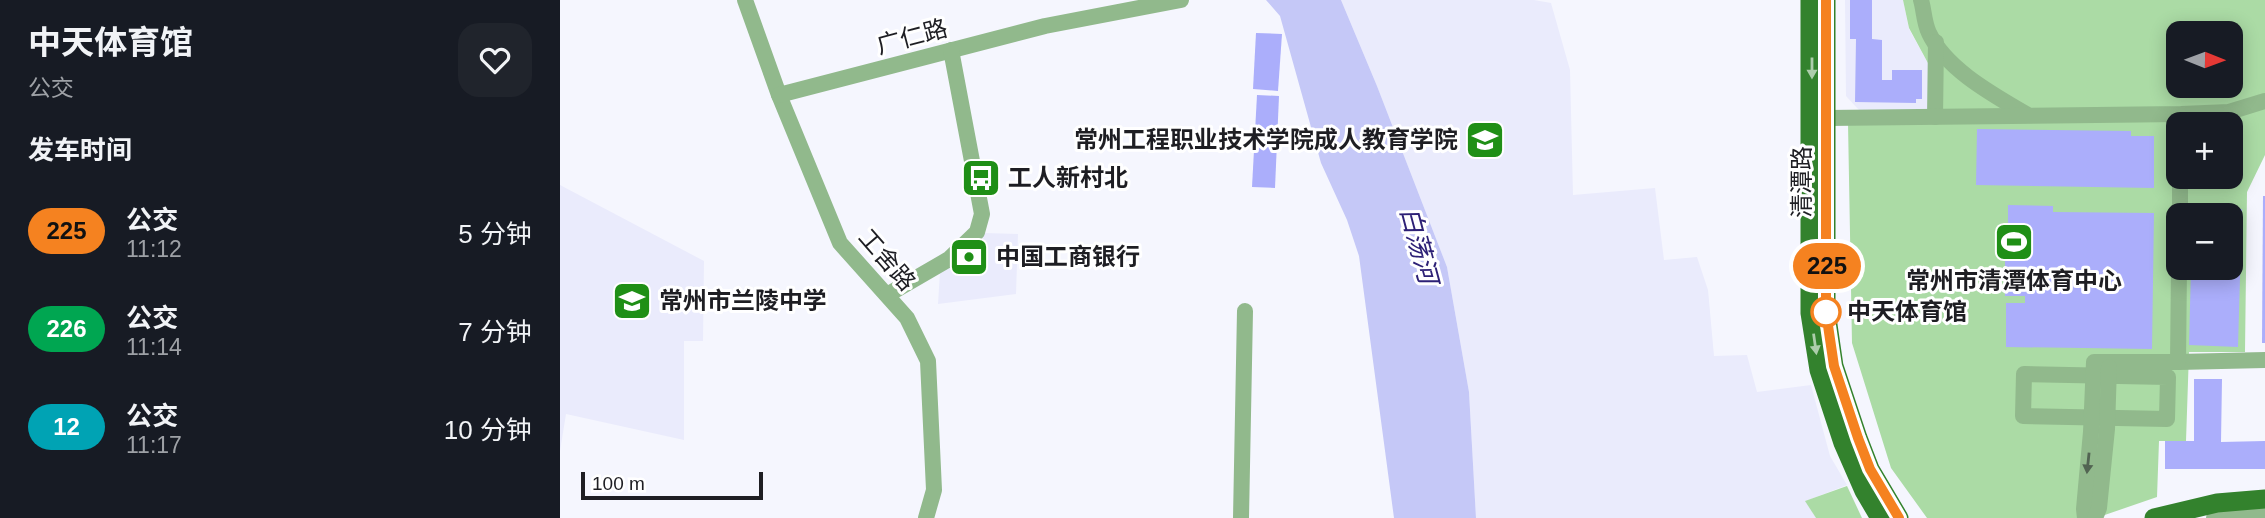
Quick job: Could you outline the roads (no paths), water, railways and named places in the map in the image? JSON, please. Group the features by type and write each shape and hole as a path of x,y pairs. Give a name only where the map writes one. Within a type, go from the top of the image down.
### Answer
{"main road":[{"name":"清潭路","path":"1811,0 1810,313 1819,370 1843,443 1864,491 1880,518"},
{"name":"清潭路","path":"1826,0 1826,312 1834,366 1870,469 1899,518"},
{"path":"2154,518 2217,503 2265,499"}],"street":[{"name":"工舍路","path":"745,0 779,95 839,243 907,318 928,361 934,490 926,518"},
{"name":"广仁路","path":"779,95 1045,26 1181,0"},
{"path":"1921,0 1929,32 1955,67 2028,116"},
{"path":"1935,117 1936,42"},
{"path":"887,295 949,260 977,232 982,214 951,50"},
{"path":"2229,112 2265,101"},
{"path":"1827,118 2028,116 2166,119"},
{"path":"2178,362 2179,280"},
{"path":"1241,518 1245,311"},
{"path":"2104,371 2168,377 2167,419 2023,416 2024,374 2104,371 2178,362 2265,360"},
{"path":"2095,518 2099,508 2100,418 2104,371"},
{"path":"2085,518 2084,509 2100,418"},
{"path":"2214,518 2265,514"}],"water":[{"name":"白荡河","path":"1266,0 1341,0 1377,86 1447,267 1469,392 1476,518 1394,518 1359,256 1347,220 1321,163 1280,16"}],"place":[{"name":"常州工程职业技术学院成人教育学院","path":"1485,140"},
{"name":"工人新村北","path":"981,178"},
{"name":"常州市清潭体育中心","path":"2014,242"},
{"name":"中国工商银行","path":"969,257"},
{"name":"常州市兰陵中学","path":"632,301"},
{"name":"中天体育馆","path":"1826,312"}]}
